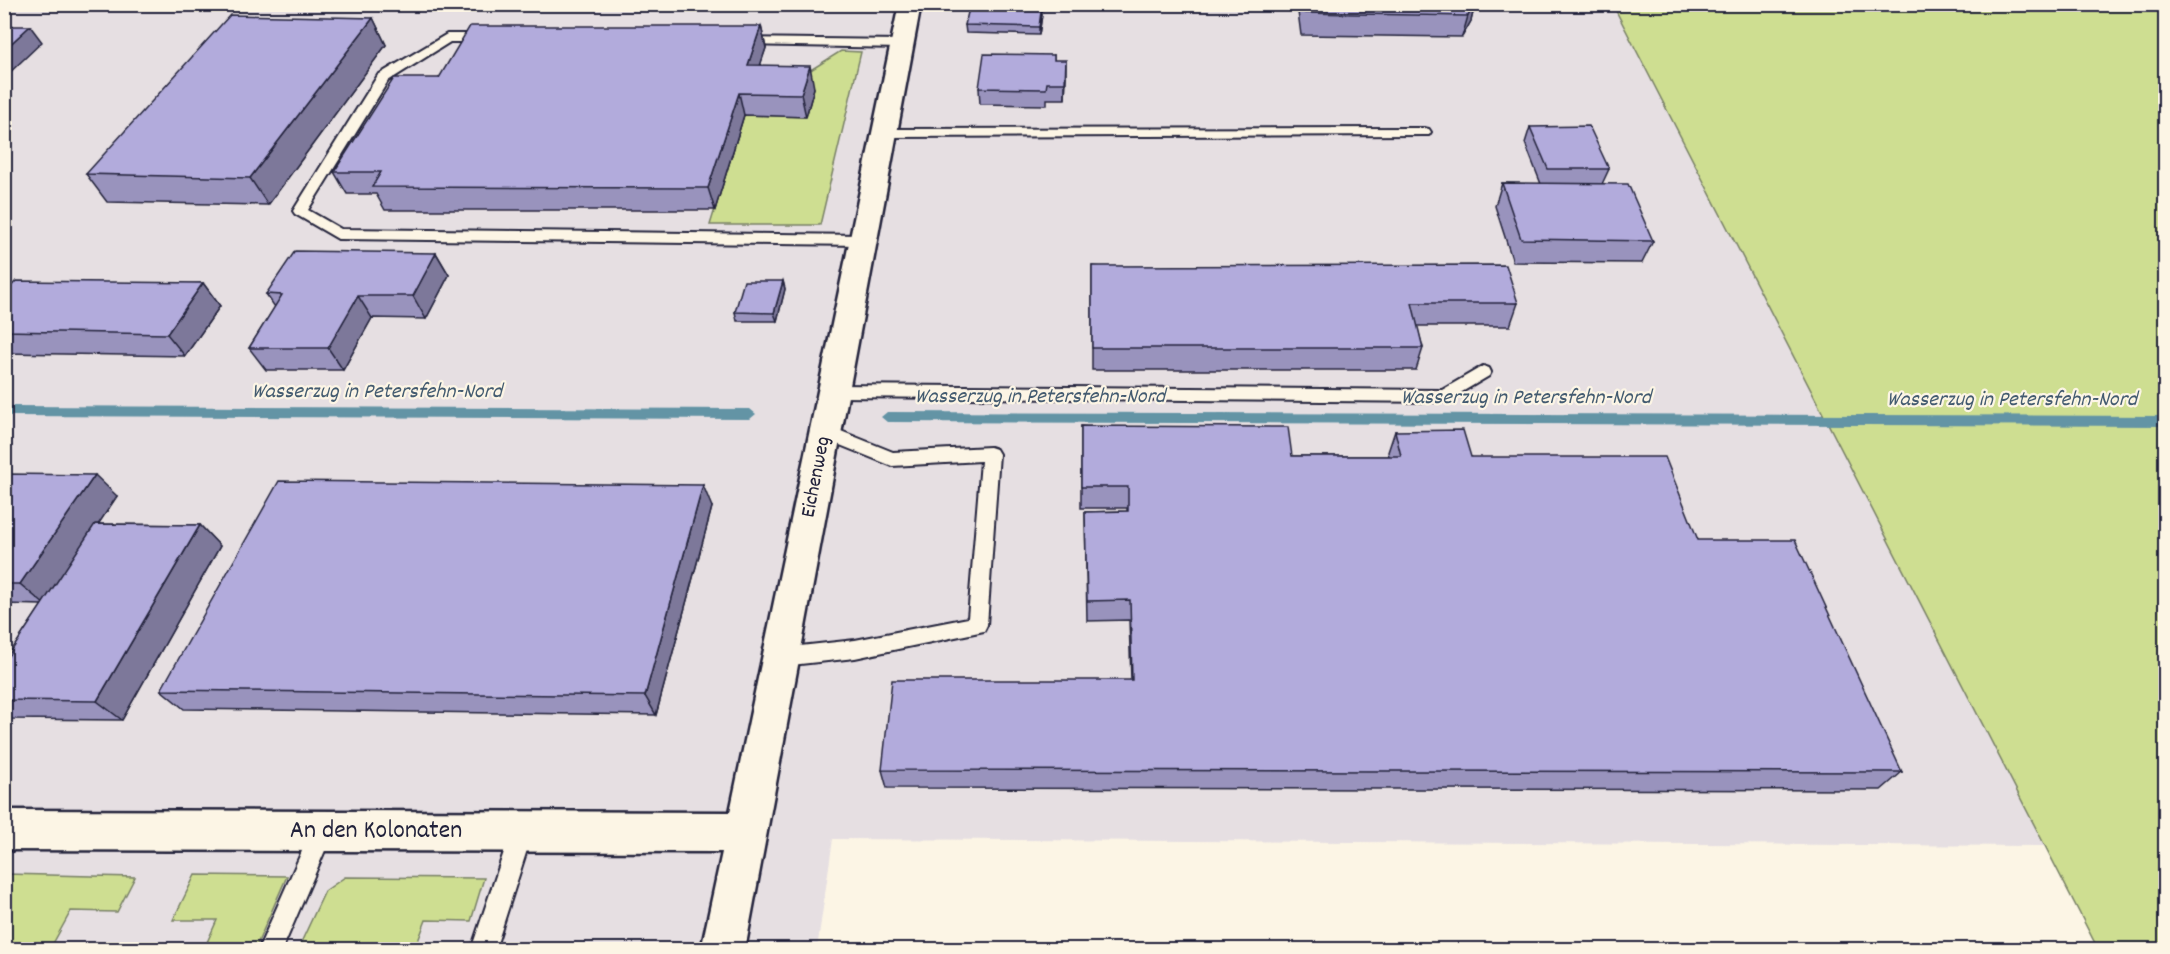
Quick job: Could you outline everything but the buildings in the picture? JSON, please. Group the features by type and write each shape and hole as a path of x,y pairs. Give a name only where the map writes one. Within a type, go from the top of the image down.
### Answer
{"street":[{"name":"Eichenweg","path":"723,950 910,4"},
{"name":"An den Kolonaten","path":"4,830 747,832"}],"lane":[{"path":"495,39 447,38 383,78 300,211 338,234 864,240"},
{"path":"722,42 902,44"},
{"path":"885,133 1424,132"},
{"path":"834,391 1445,396 1483,372"},
{"path":"782,657 855,649 977,625 990,454 892,459 826,432"},
{"path":"483,950 522,831"},
{"path":"270,950 322,832"}],"shaded area":[{"path":"5,5 1613,5 2046,846 833,839 817,949 5,950"}],"green space":[{"path":"1613,5 2165,5 2165,949 2098,949"},
{"path":"841,51 861,52 820,225 710,225 744,115 805,117 801,76"},
{"path":"5,874 135,877 117,912 71,911 50,949 5,950"},
{"path":"195,875 287,876 255,949 204,949 217,920 173,920"},
{"path":"345,877 484,878 471,921 426,920 415,949 298,949 325,891"}],"waterway":[{"name":"Wasserzug in Petersfehn-Nord","path":"4,411 750,414"},
{"name":"Wasserzug in Petersfehn-Nord","path":"887,417 2166,421"}]}
